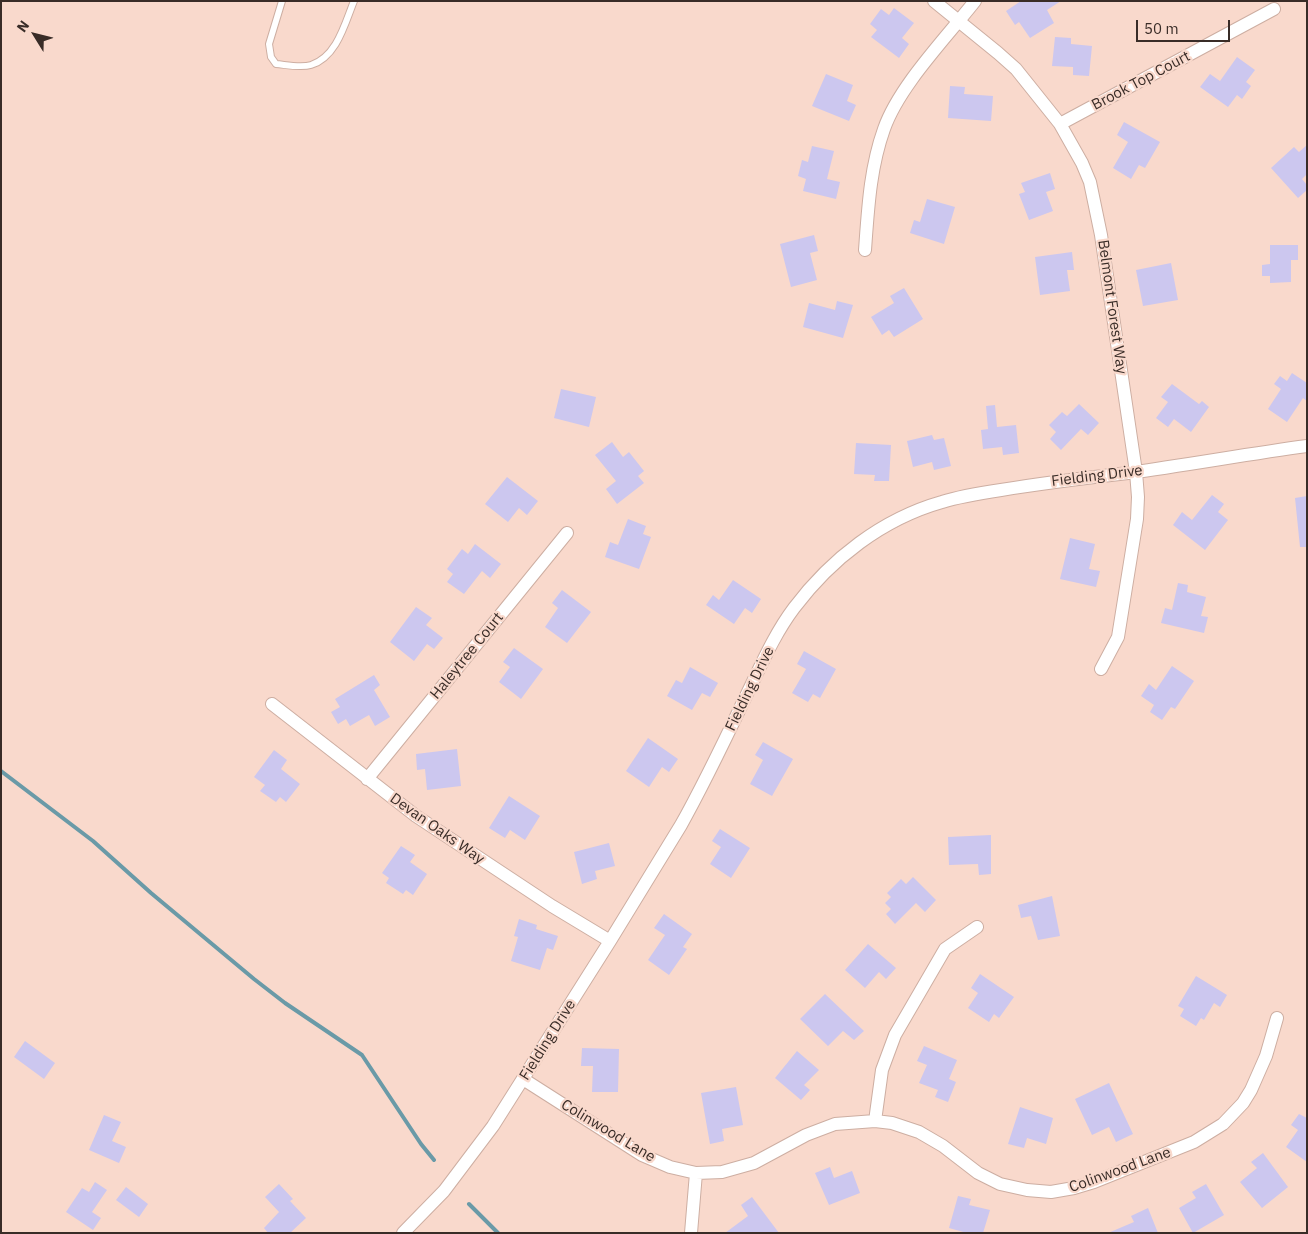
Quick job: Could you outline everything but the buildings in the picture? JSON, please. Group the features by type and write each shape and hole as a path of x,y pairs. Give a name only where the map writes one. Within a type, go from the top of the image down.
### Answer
{"street":[{"name":"Belmont Forest Way","path":"934,1 998,52 1016,69 1060,124 1082,163 1090,182 1101,235 1136,472 1138,497 1137,519 1118,637 1101,669"},
{"path":"865,250 872,172 884,129 895,105 912,79 975,1"},
{"name":"Brook Top Court","path":"1060,124 1274,9"},
{"name":"Fielding Drive","path":"403,1233 455,1177 493,1126 681,825 704,783 780,628 807,593 848,551 873,533 894,522 941,502 963,496 1307,446"},
{"name":"Haleytree Court","path":"367,779 567,533"},
{"name":"Devan Oaks Way","path":"272,704 416,816 552,906 610,940"},
{"path":"875,1121 882,1070 895,1035 945,949 977,927"},
{"name":"Colinwood Lane","path":"523,1079 642,1155 670,1167 696,1174 722,1172 754,1163 806,1134 835,1124 875,1121 892,1122 919,1132 943,1146 978,1173 1000,1184 1040,1192 1051,1192 1094,1182 1194,1142 1222,1124 1243,1103 1251,1090 1266,1056 1276,1018"},
{"path":"691,1233 696,1174"}],"lane":[{"path":"282,1 269,44 270,57 276,64 304,66 322,60 330,52 354,1"}],"waterway":[{"path":"1,771 93,841 151,893 254,979 285,1003 362,1055 421,1144 434,1160"},
{"path":"469,1204 498,1233"}]}
